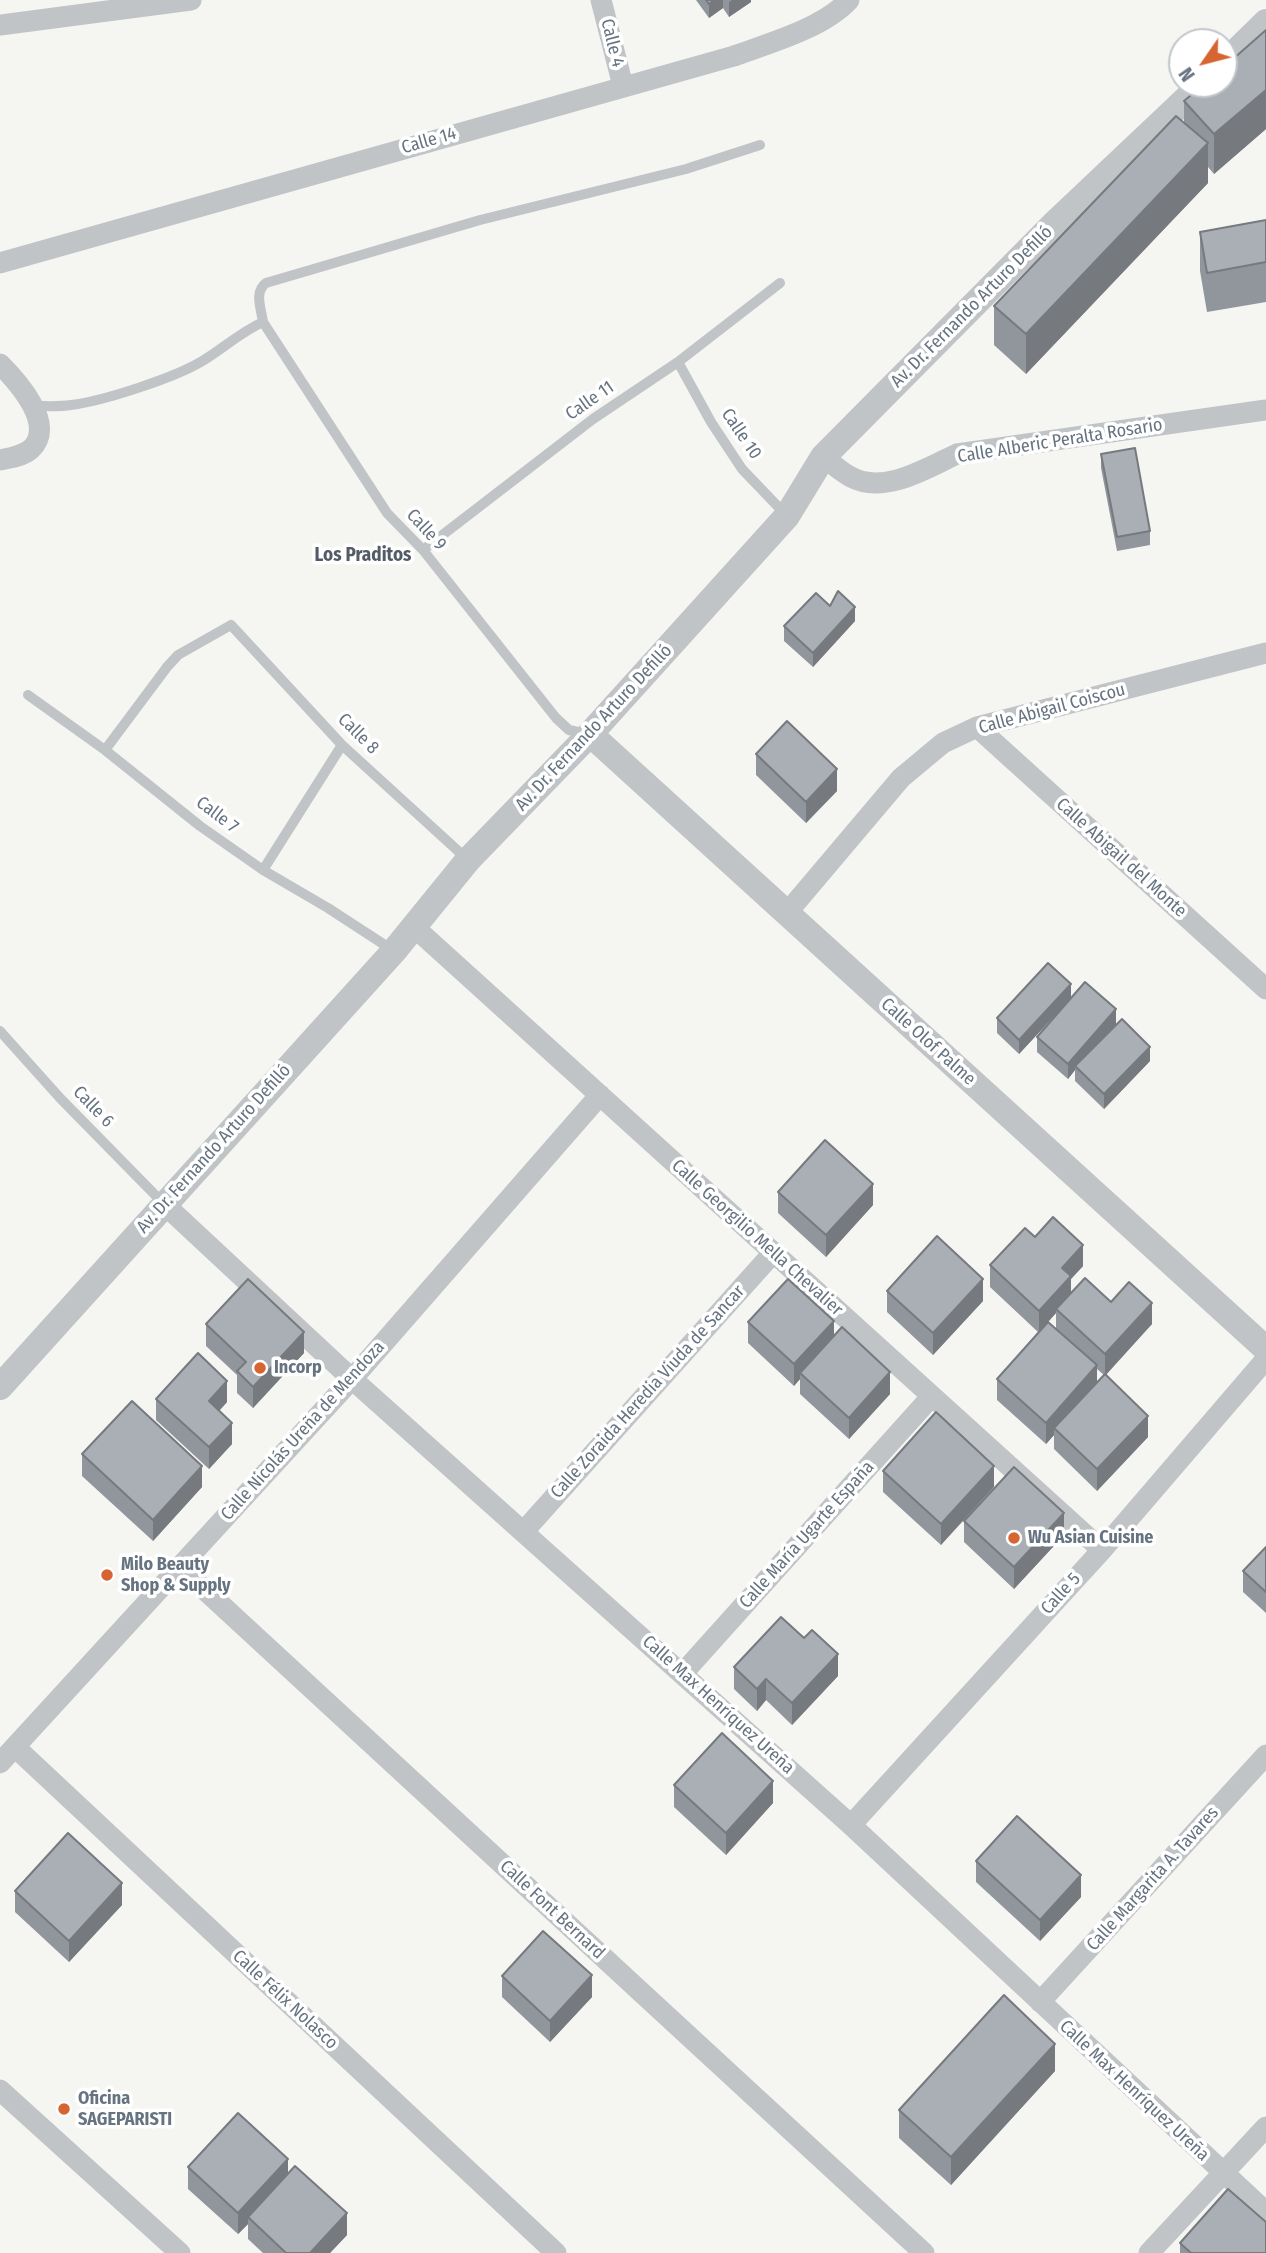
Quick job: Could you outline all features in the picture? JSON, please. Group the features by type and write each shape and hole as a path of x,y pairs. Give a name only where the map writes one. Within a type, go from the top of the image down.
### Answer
{"street":[{"path":"0,25 191,0"},
{"name":"Calle 4","path":"601,0 623,86"},
{"name":"Calle 14","path":"0,263 734,56 819,21 849,0"},
{"path":"1238,50 1266,23"},
{"name":"Av. Dr. Fernando Arturo Defilló","path":"0,1387 394,951 468,860 590,734 787,516 823,457 1055,223 1187,98"},
{"path":"0,364 34,406 40,426 33,446 21,455 0,460"},
{"name":"Calle Alberic Peralta Rosario","path":"823,457 852,478 878,483 911,475 957,454 1266,410"},
{"name":"Calle Abigail Coiscou","path":"786,914 901,778 943,743 977,727 1265,654"},
{"name":"Calle Abigail del Monte","path":"977,727 1266,989"},
{"name":"Calle Olof Palme","path":"590,734 1266,1349"},
{"name":"Calle Georgilio Mella Chevalier","path":"413,926 1102,1550"},
{"name":"Calle Nicolás Ureña de Mendoza","path":"0,1763 352,1378 600,1094"},
{"name":"Calle Max Henríquez Ureña","path":"164,1204 352,1378 851,1825 1266,2212"},
{"name":"Calle Zoraida Heredia Viuda de Sancar","path":"524,1531 773,1253"},
{"name":"Calle 5","path":"851,1825 1102,1550 1266,1359"},
{"name":"Calle María Ugarte España","path":"683,1673 932,1397"},
{"name":"Calle Font Bernard","path":"180,1567 925,2253"},
{"name":"Calle Félix Nolasco","path":"15,1747 556,2253"},
{"name":"Calle Margarita A. Tavares","path":"1040,2003 1266,1755"},
{"path":"0,2090 180,2253"},
{"path":"1149,2253 1266,2127"}],"lane":[{"path":"34,406 71,405 101,398 175,374 204,360 242,331 263,321 259,294 261,287 267,283 480,220 685,169 760,145"},
{"name":"Calle 11","path":"423,550 593,419 678,362 780,283"},
{"name":"Calle 9","path":"263,321 387,513 423,550 556,718 569,730 590,734"},
{"name":"Calle 10","path":"678,362 711,422 742,469 787,516"},
{"name":"Calle 8","path":"105,750 178,655 232,625 342,745 468,860"},
{"name":"Calle 7","path":"28,695 263,870 394,951"},
{"path":"263,870 342,745"},
{"name":"Calle 6","path":"0,1031 69,1107 164,1204"}],"building":[{"path":"1266,30 1266,90 1214,134 1184,101 1188,98 1238,98 1238,55"},
{"path":"1176,116 1208,143 1026,334 994,306"},
{"path":"1266,220 1266,262 1207,273 1200,232"},
{"path":"1135,448 1150,531 1117,537 1101,454"},
{"path":"838,591 855,607 813,653 784,626 816,593 830,606"},
{"path":"787,721 837,769 806,802 756,754"},
{"path":"1048,963 1071,984 1019,1040 997,1018"},
{"path":"1085,982 1116,1009 1068,1064 1037,1037"},
{"path":"1122,1019 1150,1047 1104,1094 1075,1066"},
{"path":"825,1140 873,1184 826,1235 778,1192"},
{"path":"1053,1217 1083,1245 1062,1268 1071,1276 1039,1311 990,1265 1025,1228 1035,1237"},
{"path":"937,1236 983,1279 933,1333 887,1291"},
{"path":"1085,1278 1111,1302 1129,1282 1152,1303 1105,1354 1056,1309"},
{"name":"Incorp","path":"248,1279 304,1332 253,1387 237,1371 246,1362 206,1324"},
{"path":"788,1279 834,1321 794,1364 748,1322"},
{"path":"1048,1322 1097,1365 1046,1423 997,1379"},
{"path":"842,1327 890,1372 849,1418 800,1373"},
{"path":"198,1353 227,1381 209,1401 232,1423 209,1447 156,1399"},
{"path":"1105,1374 1148,1416 1097,1469 1054,1428"},
{"path":"132,1401 202,1466 153,1520 82,1454"},
{"path":"936,1412 994,1466 941,1524 883,1471"},
{"name":"Wu Asian Cuisine","path":"1014,1467 1064,1513 1014,1567 964,1521"},
{"path":"1266,1547 1266,1592 1243,1571"},
{"path":"781,1617 804,1638 812,1630 838,1654 792,1703 766,1679 757,1689 734,1667"},
{"path":"722,1733 773,1781 726,1833 674,1785"},
{"path":"1017,1816 1081,1875 1040,1920 976,1861"},
{"path":"68,1833 122,1883 69,1941 15,1891"},
{"path":"543,1931 592,1975 550,2021 502,1976"},
{"path":"1004,1995 1055,2044 951,2157 899,2110"},
{"path":"238,2113 288,2159 238,2213 188,2167"},
{"path":"295,2166 347,2213 310,2253 286,2253 248,2217"},
{"path":"1228,2189 1266,2222 1266,2253 1191,2253 1180,2243"}],"place":[{"name":"Incorp","path":"260,1368"},
{"name":"Wu Asian Cuisine","path":"1014,1538"},
{"name":"Milo Beauty Shop & Supply","path":"107,1575"},
{"name":"Oficina SAGEPARISTI","path":"64,2109"}],"district":[{"name":"Los Praditos","path":"363,556"}]}
